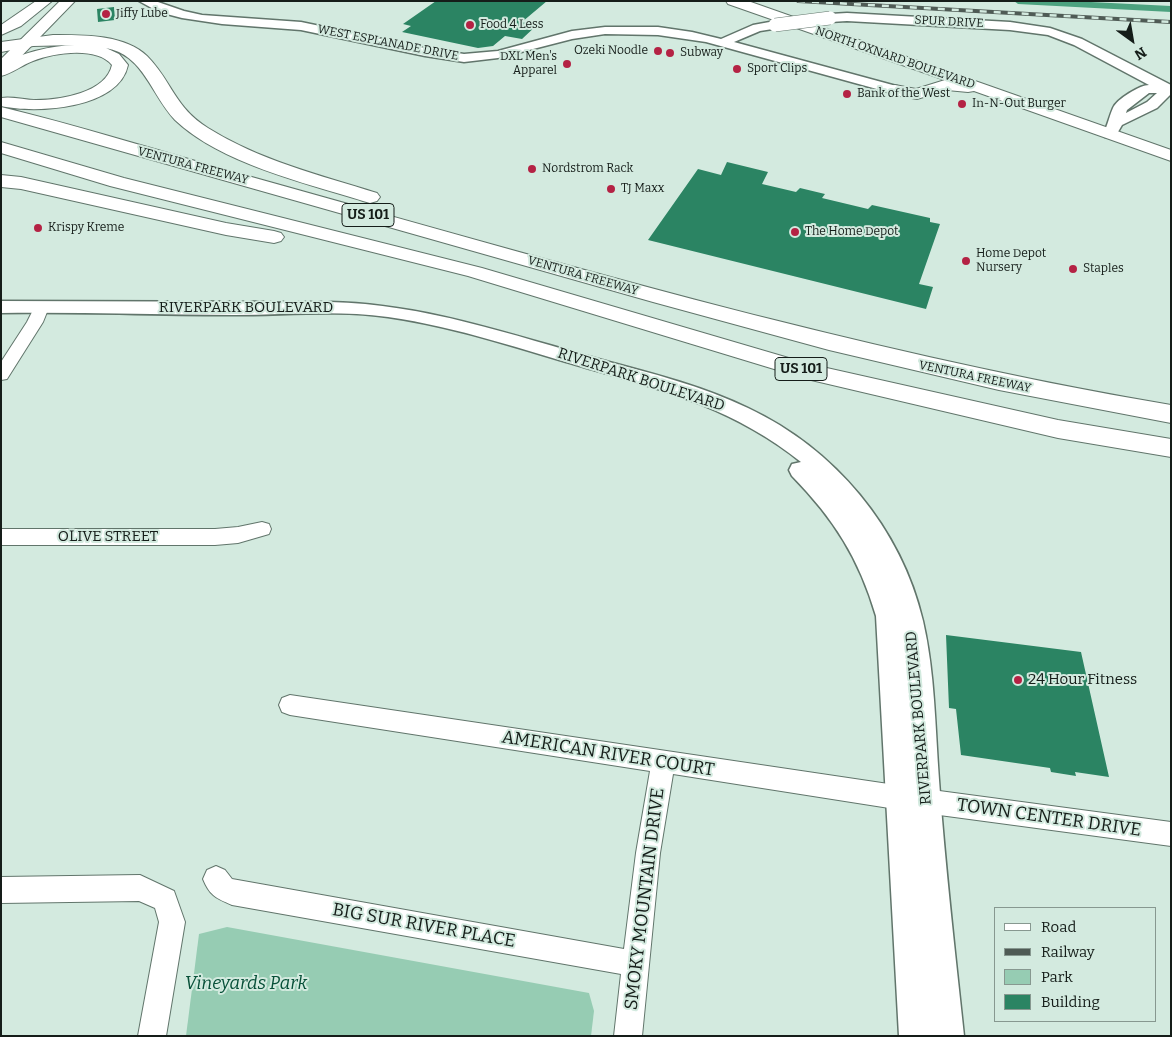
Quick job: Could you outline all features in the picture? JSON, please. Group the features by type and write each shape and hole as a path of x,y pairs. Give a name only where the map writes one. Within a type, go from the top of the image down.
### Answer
{"main road":[{"path":"1,69 8,41 46,1"},
{"path":"8,41 65,5 78,1"},
{"name":"NORTH OXNARD BOULEVARD","path":"733,1 980,87 1113,128 1171,140"},
{"name":"NORTH OXNARD BOULEVARD","path":"755,1 1113,128 1171,156"},
{"path":"8,41 92,41 127,48 142,60 179,114 223,145 249,157 512,245 558,269"},
{"path":"1,69 36,55 78,49 111,55 117,59 121,68 116,77 104,87 71,100 32,105 1,101"},
{"path":"895,90 916,88 926,83 920,70 907,61"},
{"path":"895,90 917,94 946,85 980,87"},
{"name":"VENTURA FREEWAY","path":"1,112 735,318 920,366 994,382 1171,414"},
{"name":"VENTURA FREEWAY","path":"1,147 117,182 475,272 807,371 979,412 1171,449"},
{"path":"1,181 21,183 226,229 475,272"},
{"path":"920,366 1067,381 1171,396"}],"street":[{"name":"WEST ESPLANADE DRIVE","path":"145,1 156,7 196,17 296,25 437,55 461,58 497,55 573,34 608,30 679,34 720,43 895,90"},
{"name":"SPUR DRIVE","path":"720,43 756,28 847,16 1010,26 1040,30 1078,42 1169,89"},
{"path":"756,28 750,41 758,50 770,57"},
{"path":"1113,128 1138,115 1164,96 1169,89"},
{"name":"RIVERPARK BOULEVARD","path":"1,307 38,314 389,323 448,332 692,408 748,433 797,468 841,514 864,550 880,586 888,616 948,1036"},
{"path":"1,375 38,314"},
{"name":"RIVERPARK BOULEVARD","path":"1,322 38,314"},
{"name":"OLIVE STREET","path":"1,536 215,537 238,535 262,529"},
{"name":"AMERICAN RIVER COURT","path":"290,705 914,800"},
{"name":"SMOKY MOUNTAIN DRIVE","path":"628,1036 648,854 663,762"},
{"name":"RIVERPARK BOULEVARD","path":"914,800 916,1036"},
{"name":"TOWN CENTER DRIVE","path":"914,800 1171,834"},
{"name":"BIG SUR RIVER PLACE","path":"216,878 219,884 232,892 637,964"},
{"path":"1,890 140,888 165,900 172,922 152,1036"}],"green space":[{"name":"Vineyards Park","path":"227,927 589,993 594,1011 591,1036 186,1036 199,934"}],"building":[{"name":"Food 4 Less","path":"436,1 547,1 522,22 537,25 522,39 505,36 493,46 478,48 402,32 411,26 403,24"},
{"name":"Jiffy Lube","path":"114,7 115,20 98,22 97,9"},
{"name":"The Home Depot","path":"727,162 768,172 762,184 796,192 800,188 825,194 822,198 868,209 872,205 930,218 930,222 940,224 919,284 933,287 926,309 648,240 698,169 721,175"},
{"name":"24 Hour Fitness","path":"946,635 1081,652 1109,777 1075,772 1076,776 1051,772 1050,768 961,755 956,709 949,708"}],"waterway":[{"path":"1018,1 1171,9"}],"railway":[{"path":"798,1 1171,22"}],"place":[{"name":"Jiffy Lube","path":"106,14"},
{"name":"Food 4 Less","path":"470,25"},
{"name":"Ozeki Noodle","path":"658,51"},
{"name":"Subway","path":"670,53"},
{"name":"DXL Men's Apparel","path":"567,64"},
{"name":"Sport Clips","path":"737,69"},
{"name":"Bank of the West","path":"847,94"},
{"name":"In-N-Out Burger","path":"962,104"},
{"name":"Nordstrom Rack","path":"532,169"},
{"name":"TJ Maxx","path":"611,189"},
{"name":"Krispy Kreme","path":"38,228"},
{"name":"The Home Depot","path":"795,232"},
{"name":"Home Depot Nursery","path":"966,261"},
{"name":"Staples","path":"1073,269"},
{"name":"24 Hour Fitness","path":"1018,680"}]}
